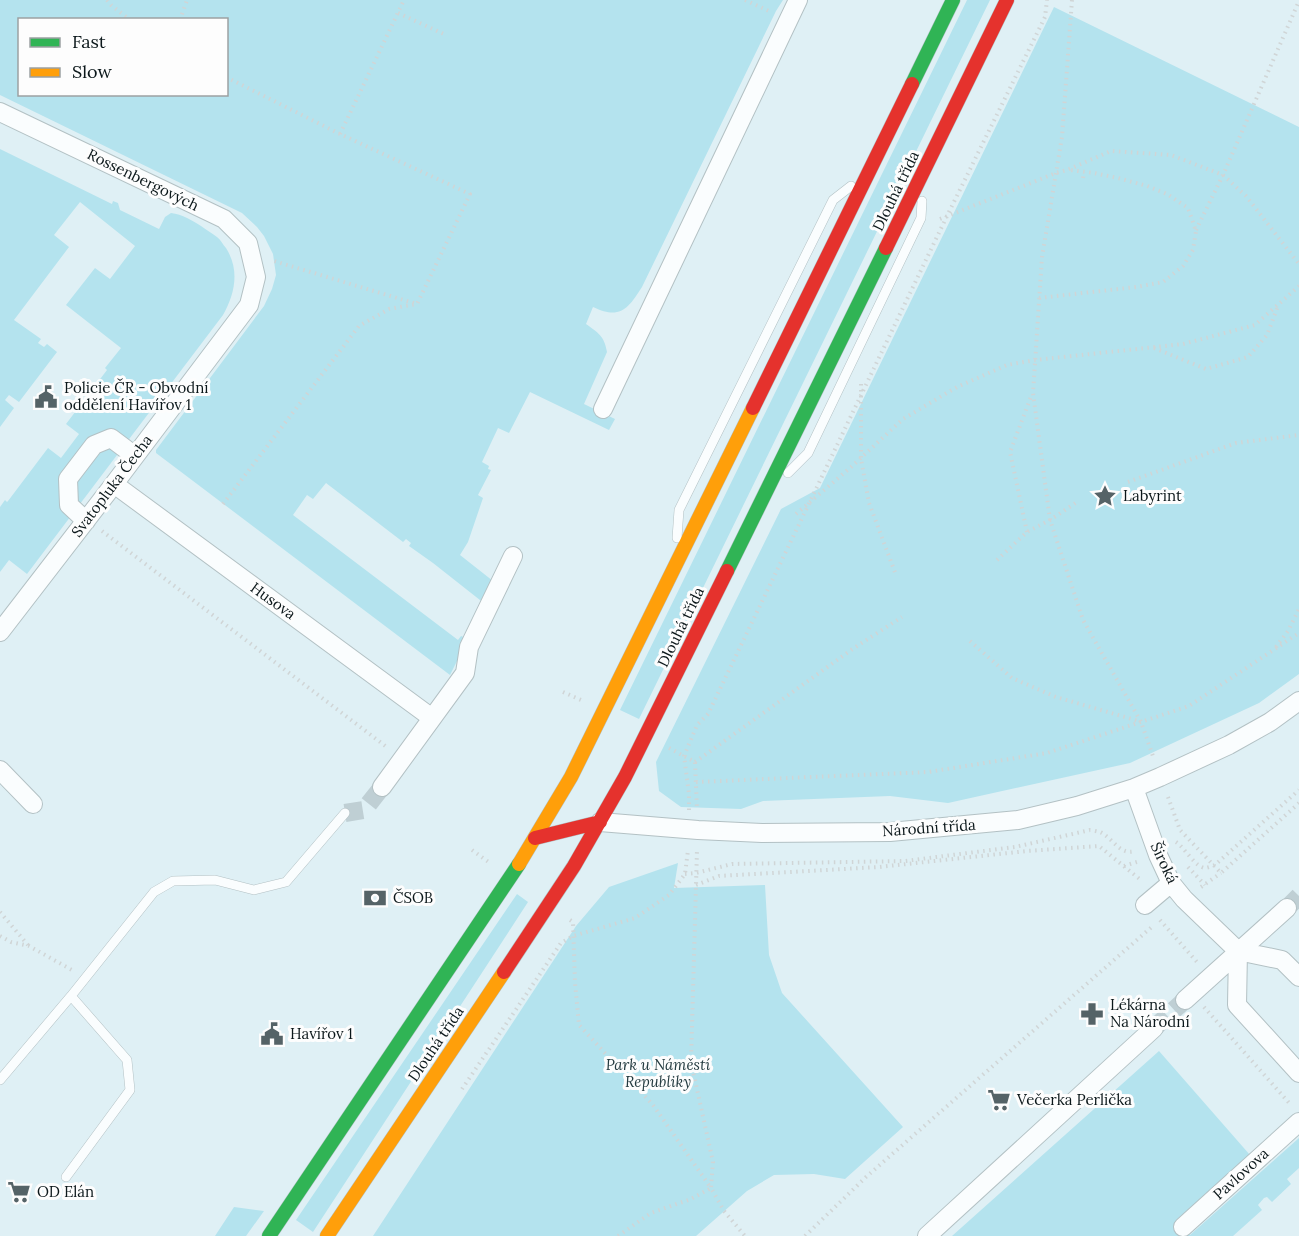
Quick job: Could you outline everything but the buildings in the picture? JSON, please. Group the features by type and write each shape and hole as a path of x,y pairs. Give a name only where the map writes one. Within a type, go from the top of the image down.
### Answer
{"main road":[{"path":"269,1236 511,878 571,777 953,0"},
{"name":"Dlouhá třída","path":"327,1236 548,904 600,822 625,777 1007,0"},
{"name":"Národní třída","path":"535,838 600,822"}],"street":[{"path":"603,409 798,0"},
{"name":"Rossenbergových","path":"0,112 224,219 248,243 256,277"},
{"name":"Svatopluka Čecha","path":"0,632 91,523 114,484 249,305 256,277"},
{"path":"91,523 69,505 68,480 94,445 111,438 135,456"},
{"name":"Husova","path":"114,484 432,718"},
{"path":"382,787 465,673 469,647 513,556"},
{"name":"Národní třída","path":"600,822 762,833 890,832 1018,820 1077,806 1134,788 1160,777 1229,745 1270,722 1299,701"},
{"path":"0,770 33,804"},
{"name":"Široká","path":"1134,788 1171,883 1238,951"},
{"path":"1145,905 1171,883"},
{"path":"1185,1000 1287,908"},
{"path":"1238,951 1282,960 1299,978"},
{"path":"1238,951 1237,1005 1299,1073"},
{"path":"927,1236 1154,1028"},
{"name":"Pavlovova","path":"1183,1227 1299,1122"}],"lane":[{"path":"676,565 679,510 833,200 869,171"},
{"path":"763,498 808,453 921,219 924,172"},
{"path":"0,1080 86,978 154,892 172,881 215,880 254,890 286,882 345,813"},
{"path":"66,1177 129,1090 127,1060 71,996"}],"path":[{"path":"107,0 127,18"},
{"path":"181,18 187,0"},
{"path":"340,134 404,0"},
{"path":"745,0 788,21"},
{"path":"689,794 684,756 698,725 708,714 1045,17 1047,0"},
{"path":"1072,0 1062,137 1042,257 1032,393 1050,520 1083,620 1141,722 1180,830 1221,873 1299,803"},
{"path":"1039,298 1163,282 1183,266 1193,250 1196,231 1299,1"},
{"path":"398,13 446,35"},
{"path":"228,78 340,134 470,194 417,304"},
{"path":"940,219 1111,151 1171,155 1223,175 1246,196 1299,264"},
{"path":"1067,170 1118,178 1167,194 1188,208 1196,231"},
{"path":"1083,177 1084,172"},
{"path":"274,261 417,304"},
{"path":"796,514 861,459 903,419 957,387 1007,365 1183,344 1255,325 1299,286"},
{"path":"223,504 359,326 389,309 417,304"},
{"path":"1151,347 1206,369 1248,357 1267,335 1278,305"},
{"path":"861,381 861,459 869,503 896,575"},
{"path":"1027,532 1010,452 1032,393"},
{"path":"1128,482 1238,443 1299,435"},
{"path":"997,560 1027,532 1077,502"},
{"path":"91,523 403,759"},
{"path":"1274,650 1288,631 1299,609"},
{"path":"695,762 854,648 902,617"},
{"path":"696,782 928,772 1047,753 1189,706 1299,633"},
{"path":"969,641 1012,678 1056,698 1141,722"},
{"path":"563,692 587,702"},
{"path":"665,746 695,762"},
{"path":"695,762 697,816"},
{"path":"685,874 732,864 905,861 1015,847 1090,830 1100,832 1129,853 1173,840 1182,846 1198,865 1206,868 1215,865 1299,790"},
{"path":"698,840 691,1062 713,1162 711,1188"},
{"path":"696,885 718,876 879,867 1027,850 1099,846 1123,866"},
{"path":"472,850 495,866"},
{"path":"461,1090 561,943 573,936 635,918 669,895 685,874 688,856"},
{"path":"805,1236 866,1177 1184,898"},
{"path":"548,904 573,922 579,1025 653,1105 711,1188 724,1211 744,1236"},
{"path":"0,912 29,946"},
{"path":"0,936 11,942 29,946 86,978"},
{"path":"618,1236 651,1213 691,1199 711,1188"}],"green space":[{"path":"0,0 783,0 642,287 622,310 610,312 593,307 586,324 602,338 607,352 584,404 615,419 609,430 530,392 509,433 498,428 482,462 491,470 478,495 483,498 468,542 460,555 493,581 485,604 409,546 411,543 406,539 403,542 326,483 313,499 307,495 293,515 458,640 461,636 468,639 450,675 156,453 264,306 272,289 276,275 273,254 264,236 242,213 0,95"},
{"path":"967,0 990,0 639,719 620,710"},
{"path":"1054,7 1299,127 1299,674 1259,703 1130,763 948,803 890,796 763,801 741,809 681,807 659,791 656,762 781,509 820,488"},
{"path":"0,149 112,204 113,201 118,203 120,210 159,229 165,217 171,213 191,220 220,240 230,256 234,273 233,290 223,315 27,574 9,560 0,572 0,507 5,500 8,501 48,448 61,458 79,434 66,424 121,348 66,305 95,268 110,279 135,246 80,202 54,235 69,247 14,320 41,339 38,343 44,347 47,344 57,352 19,402 9,395 5,400 14,408 0,427"},
{"name":"Park u Náměstí Republiky","path":"678,863 674,888 765,885 769,955 782,993 903,1127 845,1179 814,1174 774,1175 747,1191 696,1236 373,1236 576,926 609,887"},
{"path":"517,894 528,902 313,1232 296,1220"},
{"path":"1159,1051 1250,1155 1176,1220 1190,1235 1299,1138 1299,1168 1287,1179 1291,1184 1272,1202 1267,1197 1264,1198 1258,1205 1262,1210 1233,1236 952,1236"},
{"path":"234,1207 264,1211 246,1236 215,1236"}],"tunnel":[{"path":"345,813 364,810 382,787"},
{"path":"1287,908 1299,896"},
{"path":"1154,1028 1185,1000"}],"traffic: fast":[{"path":"912,84 953,0"},
{"path":"727,571 886,248"},
{"path":"269,1236 519,864"}],"traffic: slow":[{"path":"519,864 571,777 753,408"},
{"path":"327,1236 504,972"}],"traffic: jam":[{"path":"886,248 1007,0"},
{"path":"753,408 912,84"},
{"path":"504,972 574,866 625,777 727,571"},
{"path":"535,838 600,822"}],"place":[{"name":"Policie ČR - Obvodní oddělení Havířov 1","path":"46,397"},
{"name":"Labyrint","path":"1105,496"},
{"name":"ČSOB","path":"375,898"},
{"name":"Lékárna Na Národní","path":"1092,1014"},
{"name":"Havířov 1","path":"272,1034"},
{"name":"Večerka Perlička","path":"999,1100"},
{"name":"OD Elán","path":"19,1192"}]}
